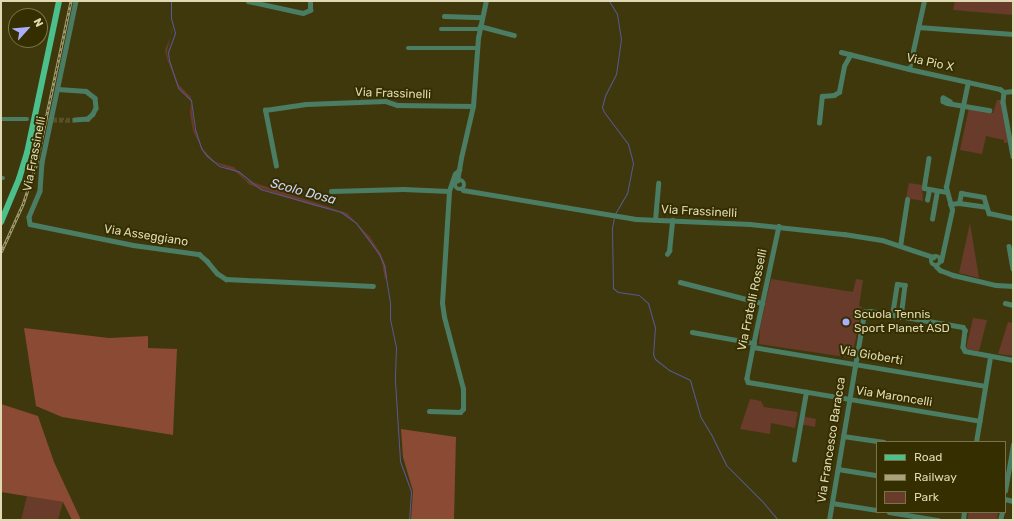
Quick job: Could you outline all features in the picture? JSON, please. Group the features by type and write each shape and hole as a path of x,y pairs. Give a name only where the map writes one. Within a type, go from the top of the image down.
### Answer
{"main road":[{"path":"1,222 19,179 29,146 59,1"}],"street":[{"name":"Via Frassinelli","path":"29,222 30,212 40,191 42,162 76,1"},
{"path":"248,1 290,12 303,13 310,10 310,1"},
{"path":"458,186 473,106 477,48 486,1"},
{"path":"909,69 924,1"},
{"path":"444,16 482,17"},
{"path":"441,28 480,27 514,35"},
{"path":"918,27 1013,34"},
{"path":"408,48 477,48"},
{"name":"Via Pio X","path":"841,52 1000,89 1004,92 1013,91"},
{"path":"818,123 822,96 834,95 839,92 844,66 850,55"},
{"path":"937,261 945,244 952,210 946,192 946,187 968,82"},
{"path":"58,89 86,91 95,98 96,108 93,114 88,119 76,120"},
{"path":"1004,92 1004,102 1013,156"},
{"name":"Via Frassinelli","path":"276,166 265,110 306,104 385,101 397,105 473,106"},
{"path":"950,102 989,110"},
{"name":"Via Frassinelli","path":"1,119 27,119"},
{"path":"930,158 924,188 928,190 946,192"},
{"path":"460,171 464,183"},
{"path":"429,411 460,412 463,409 463,389 444,317 442,303 449,193 455,174 460,171"},
{"name":"Via Frassinelli","path":"464,183 473,191"},
{"path":"330,191 403,189 449,193 464,183"},
{"path":"458,186 464,183"},
{"path":"655,220 658,183"},
{"name":"Via Frassinelli","path":"458,186 473,191 618,217 779,226 882,240 937,261 940,270 946,273 996,285 1013,286"},
{"path":"927,200 928,190"},
{"path":"932,219 937,191"},
{"path":"959,203 961,193 984,197 989,213 1013,218"},
{"path":"900,246 907,200"},
{"path":"950,204 959,203 986,207"},
{"path":"667,254 669,251 672,220"},
{"name":"Via Asseggiano","path":"29,222 34,225 104,240 198,254 207,261 217,273 226,279 373,286"},
{"name":"Via Fratelli Rosselli","path":"747,378 779,226"},
{"path":"1009,246 1013,269"},
{"path":"680,282 762,302"},
{"path":"900,316 905,285 897,284 892,315 963,327 966,330 964,350 1013,360"},
{"path":"1005,303 1013,305"},
{"name":"Via Francesco Baracca","path":"829,520 864,312 870,311 892,315"},
{"name":"Via Gioberti","path":"692,332 753,345 986,386"},
{"path":"976,441 990,356"},
{"name":"Via Maroncelli","path":"747,378 749,383 980,421"},
{"path":"794,460 806,392"},
{"path":"843,436 877,441"},
{"path":"1006,487 1012,462 1013,445"},
{"path":"838,469 876,475"},
{"path":"832,503 876,510"},
{"path":"895,513 938,520"}],"green space":[{"path":"955,1 1013,1 1013,15 953,10"},
{"path":"171,36 167,51 168,58 179,85 191,97 194,128 202,148 215,162 234,167 246,180 347,213 370,237 381,254 386,267 387,279 385,279 381,258 356,223 347,216 339,211 315,206 250,185 236,172 213,162 204,153 193,131 190,114 191,101 179,89 167,59 165,50"},
{"path":"997,100 1001,100 1008,143 1004,143 1004,140 986,136 982,154 960,150 969,108 993,113"},
{"path":"909,183 922,185 923,201 906,198"},
{"path":"970,223 979,278 959,273"},
{"path":"771,279 853,292 856,279 863,280 859,306 862,307 852,358 759,344 760,327"},
{"path":"973,318 987,320 979,351 966,349"},
{"path":"1008,322 1013,323 1013,356 998,354"},
{"path":"750,399 761,401 764,407 798,412 795,428 771,423 770,434 740,429"},
{"path":"802,416 816,419 815,427 800,424"},
{"path":"27,496 63,502 58,520 21,520"},
{"path":"969,513 998,513 997,520 967,520"}],"shaded area":[{"path":"24,328 109,338 148,336 148,348 177,349 173,435 62,417 36,406"},
{"path":"1,404 38,416 54,462 81,520 72,520 63,502 1,492"},
{"path":"401,429 456,437 454,520 411,520 413,491 403,457"}],"waterway":[{"name":"Scolo Dosa","path":"171,1 171,18 175,33 168,52 169,60 178,88 191,100 195,129 201,148 206,155 219,166 238,171 260,189 341,212 356,223 378,252 384,265 390,302 390,319 396,347 395,381 400,461 411,492 409,520"},
{"path":"609,1 617,14 621,39 616,74 605,96 602,107 604,112 628,144 633,163 627,193 615,214"},
{"path":"614,217 612,228 613,288 618,292 639,295 648,303 655,327 653,354 655,359 669,370 690,380 700,416 711,434 726,465 762,501 778,520"}],"tunnel":[{"path":"33,119 75,120"}],"railway":[{"path":"1,252 23,204 36,165 71,1"}],"place":[{"name":"Scuola Tennis Sport Planet ASD","path":"846,322"}]}
